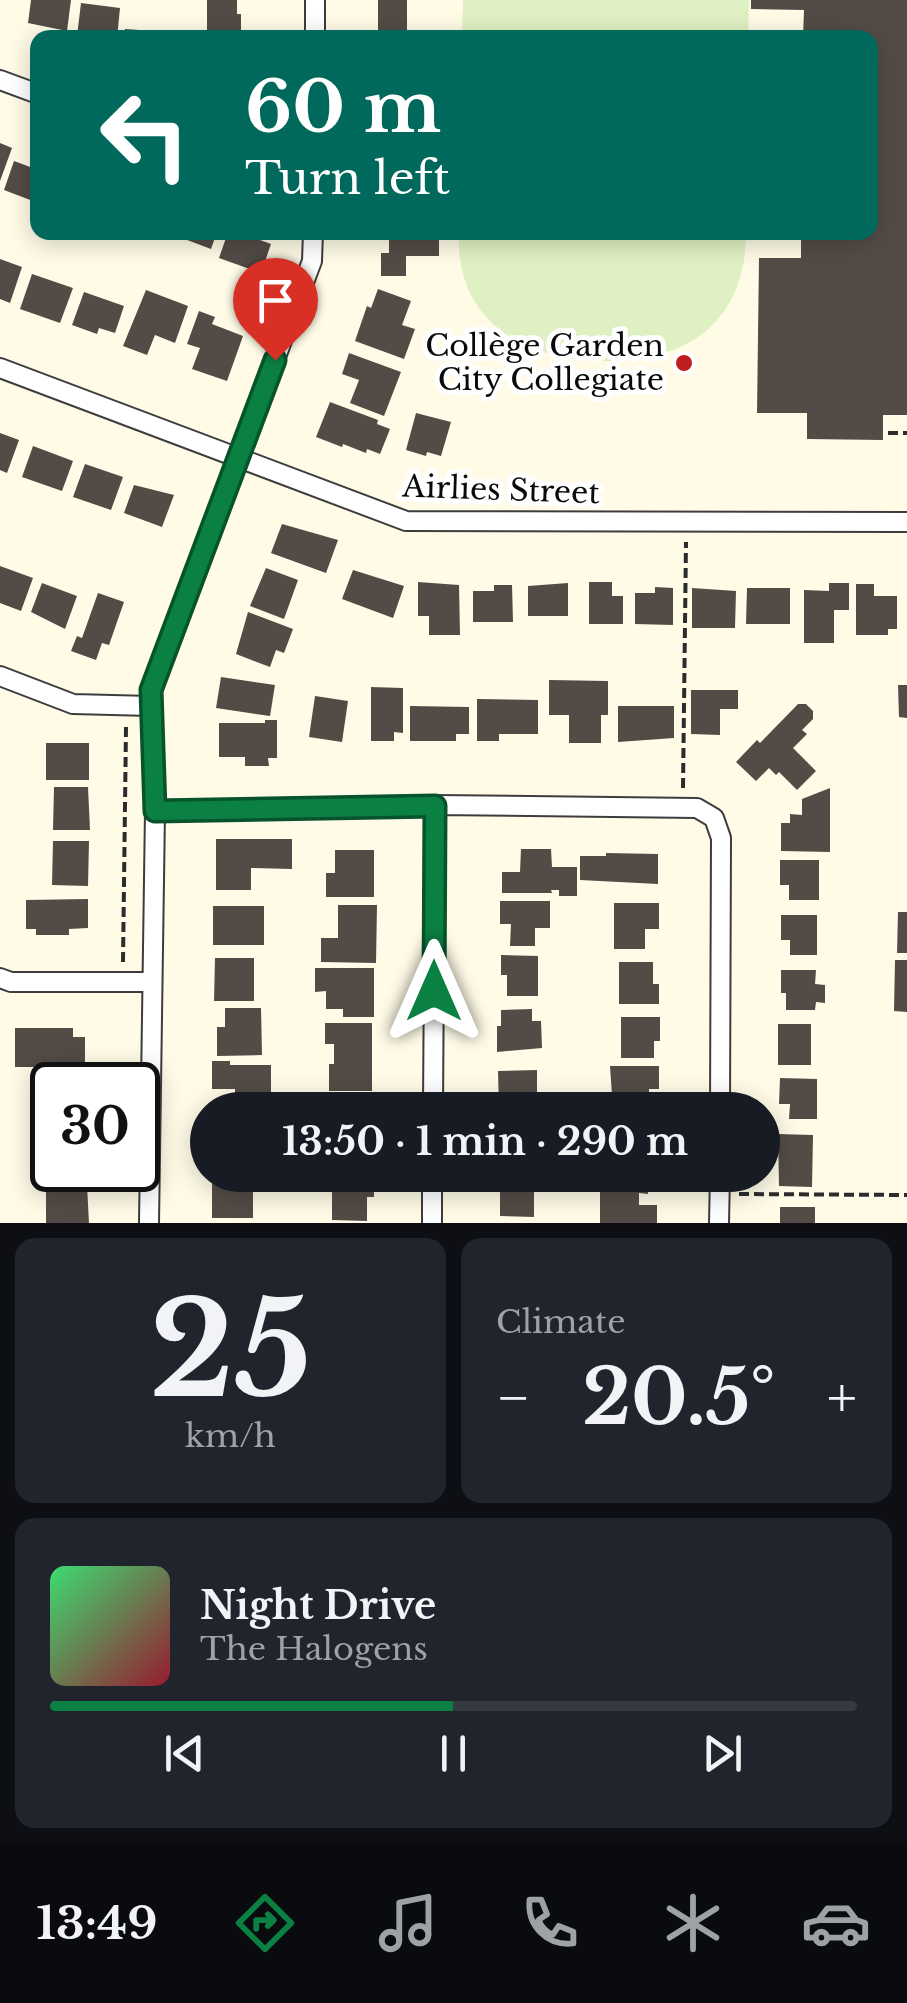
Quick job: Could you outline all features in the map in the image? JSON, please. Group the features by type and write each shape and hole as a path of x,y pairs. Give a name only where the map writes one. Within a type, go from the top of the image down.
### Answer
{"street":[{"path":"315,0 315,30"},
{"path":"0,80 30,91"},
{"path":"149,1223 155,811 151,690 312,261 313,240"},
{"name":"Airlies Street","path":"0,368 406,520 907,522"},
{"path":"0,676 74,704 151,706"},
{"path":"155,811 435,806 698,808 714,818 721,838 720,1092"},
{"path":"433,1092 435,806"},
{"path":"0,978 11,982 151,982"},
{"path":"432,1192 432,1223"},
{"path":"719,1223 720,1192"}],"path":[{"path":"888,433 907,433"},
{"path":"683,808 686,522"},
{"path":"123,982 126,705"},
{"path":"780,1188 907,1194"}],"green space":[{"path":"463,0 749,0 748,30 462,30"},
{"path":"459,240 745,240 735,292 722,314 683,346 630,360 570,358 519,342 481,311 468,289"}],"building":[{"path":"31,0 71,0 67,30 28,23"},
{"path":"207,0 237,0 241,30 207,30"},
{"path":"378,0 407,0 407,30 378,30"},
{"path":"751,0 907,0 907,415 883,415 883,440 807,439 807,413 757,413 759,258 801,258 801,240 878,240 878,30 803,30 804,10 751,9"},
{"path":"81,3 120,8 118,30 78,30"},
{"path":"0,143 12,148 0,181"},
{"path":"14,161 30,167 30,200 4,190"},
{"path":"187,240 214,240 211,249"},
{"path":"225,240 260,240 271,244 261,273 219,258"},
{"path":"389,240 439,240 439,256 406,256 406,276 381,276 381,253 389,253"},
{"path":"0,259 22,267 10,303 0,299"},
{"path":"32,274 73,288 60,323 20,309"},
{"path":"378,289 411,301 402,325 415,329 404,359 355,341 367,306 371,308"},
{"path":"146,290 188,306 175,343 155,335 147,355 123,346"},
{"path":"84,292 124,306 115,333 99,328 97,334 72,325"},
{"path":"199,311 215,317 212,324 243,336 227,381 192,369 200,348 187,344"},
{"path":"349,353 401,372 384,416 350,403 359,380 342,374"},
{"path":"330,402 378,420 377,424 390,429 380,454 316,437"},
{"path":"416,413 451,422 441,456 406,450"},
{"path":"0,433 19,440 7,473 0,470"},
{"path":"33,446 73,461 62,491 22,477"},
{"path":"85,464 123,477 111,510 73,497"},
{"path":"134,485 174,495 162,527 124,513"},
{"path":"282,524 338,540 326,573 271,553"},
{"path":"0,566 33,578 21,611 0,603"},
{"path":"266,568 298,580 284,619 250,606"},
{"path":"353,570 404,586 393,618 342,599"},
{"path":"418,582 459,585 460,635 429,635 429,616 418,616"},
{"path":"589,582 612,582 612,596 623,596 623,624 589,624"},
{"path":"42,583 77,596 65,629 31,612"},
{"path":"568,583 568,616 528,616 528,586"},
{"path":"829,583 849,583 849,610 834,610 834,643 804,643 804,590 829,591"},
{"path":"856,584 874,584 874,596 897,596 897,629 888,629 888,635 856,635"},
{"path":"494,585 512,585 513,622 473,622 473,591 494,591"},
{"path":"655,587 673,588 673,625 635,624 635,593 655,593"},
{"path":"692,588 736,591 735,628 692,628"},
{"path":"747,588 790,588 790,624 746,624"},
{"path":"98,593 124,602 109,645 102,643 96,660 71,651 77,636 82,638"},
{"path":"248,612 293,629 284,653 276,650 270,667 236,654"},
{"path":"221,677 275,685 270,716 216,708"},
{"path":"549,680 608,681 608,715 601,715 601,743 569,743 569,715 549,715"},
{"path":"898,685 907,685 907,718 899,717"},
{"path":"371,687 403,688 403,733 394,732 394,741 371,741"},
{"path":"691,690 738,690 738,709 720,709 720,735 691,734"},
{"path":"315,696 348,701 342,742 309,737"},
{"path":"477,699 538,700 538,734 499,734 499,741 477,741"},
{"path":"798,704 806,704 813,711 813,719 802,730 807,734 793,748 816,771 797,790 779,772 776,775 769,768 756,781 736,762"},
{"path":"410,706 469,707 469,734 456,734 456,741 410,741"},
{"path":"618,706 674,706 674,738 618,742"},
{"path":"277,720 277,758 268,758 269,766 245,766 245,757 219,757 219,723"},
{"path":"46,743 89,743 89,780 46,780"},
{"path":"54,787 88,787 90,830 53,830"},
{"path":"830,788 830,852 781,851 781,823 790,823 790,814 802,815 802,799"},
{"path":"216,839 292,839 292,869 251,868 251,890 216,890"},
{"path":"53,841 89,841 88,886 52,885"},
{"path":"521,849 551,849 552,867 577,867 577,896 559,896 559,890 502,893 502,872 520,872"},
{"path":"335,850 374,850 374,897 326,897 326,873 335,873"},
{"path":"658,854 658,884 580,880 580,856"},
{"path":"780,860 819,860 819,900 789,900 789,885 780,885"},
{"path":"88,899 88,928 69,929 69,935 36,935 36,929 26,929 26,900"},
{"path":"500,901 550,901 550,928 535,928 535,946 510,946 511,924 500,924"},
{"path":"614,903 659,903 659,929 645,929 645,949 614,949"},
{"path":"338,905 377,905 376,963 321,962 321,938 338,938"},
{"path":"213,906 264,906 264,945 213,945"},
{"path":"898,912 907,912 907,953 897,953"},
{"path":"781,915 817,915 817,955 790,955 790,940 781,940"},
{"path":"501,955 538,956 538,996 507,996 507,975 501,975"},
{"path":"215,958 254,958 254,1001 214,1001"},
{"path":"895,960 907,960 907,1012 894,1011"},
{"path":"619,962 653,962 653,984 659,984 659,1004 619,1004"},
{"path":"315,968 374,968 374,1017 343,1017 343,1009 326,1009 326,991 315,992"},
{"path":"781,970 816,970 815,984 825,985 825,1003 816,1002 815,1010 786,1010"},
{"path":"225,1008 261,1008 262,1055 217,1056 217,1027 225,1027"},
{"path":"532,1009 532,1021 541,1021 542,1048 497,1052 501,1010"},
{"path":"621,1017 660,1017 660,1041 654,1041 654,1058 621,1058"},
{"path":"325,1023 372,1023 372,1091 329,1091 334,1044 325,1044"},
{"path":"778,1024 811,1024 811,1065 778,1065"},
{"path":"15,1028 73,1028 73,1037 85,1037 85,1062 30,1062 30,1067 15,1067"},
{"path":"212,1061 271,1065 271,1092 212,1089"},
{"path":"610,1066 659,1066 659,1089 612,1092"},
{"path":"537,1070 537,1092 499,1092 498,1071"},
{"path":"780,1078 817,1079 817,1119 789,1119 790,1104 780,1104"},
{"path":"780,1134 813,1135 812,1187 780,1186"},
{"path":"46,1192 87,1192 89,1223 46,1223"},
{"path":"212,1192 253,1192 253,1218 212,1218"},
{"path":"332,1192 374,1192 374,1197 367,1197 367,1221 332,1220"},
{"path":"500,1192 534,1192 534,1217 500,1216"},
{"path":"600,1192 648,1192 639,1193 639,1205 657,1205 657,1223 600,1223"},
{"path":"780,1207 815,1207 815,1223 780,1223"}],"place":[{"name":"Collège Garden City Collegiate","path":"684,363"}],"route":[{"path":"275,360 151,690 155,811 435,806 434,991"}]}
